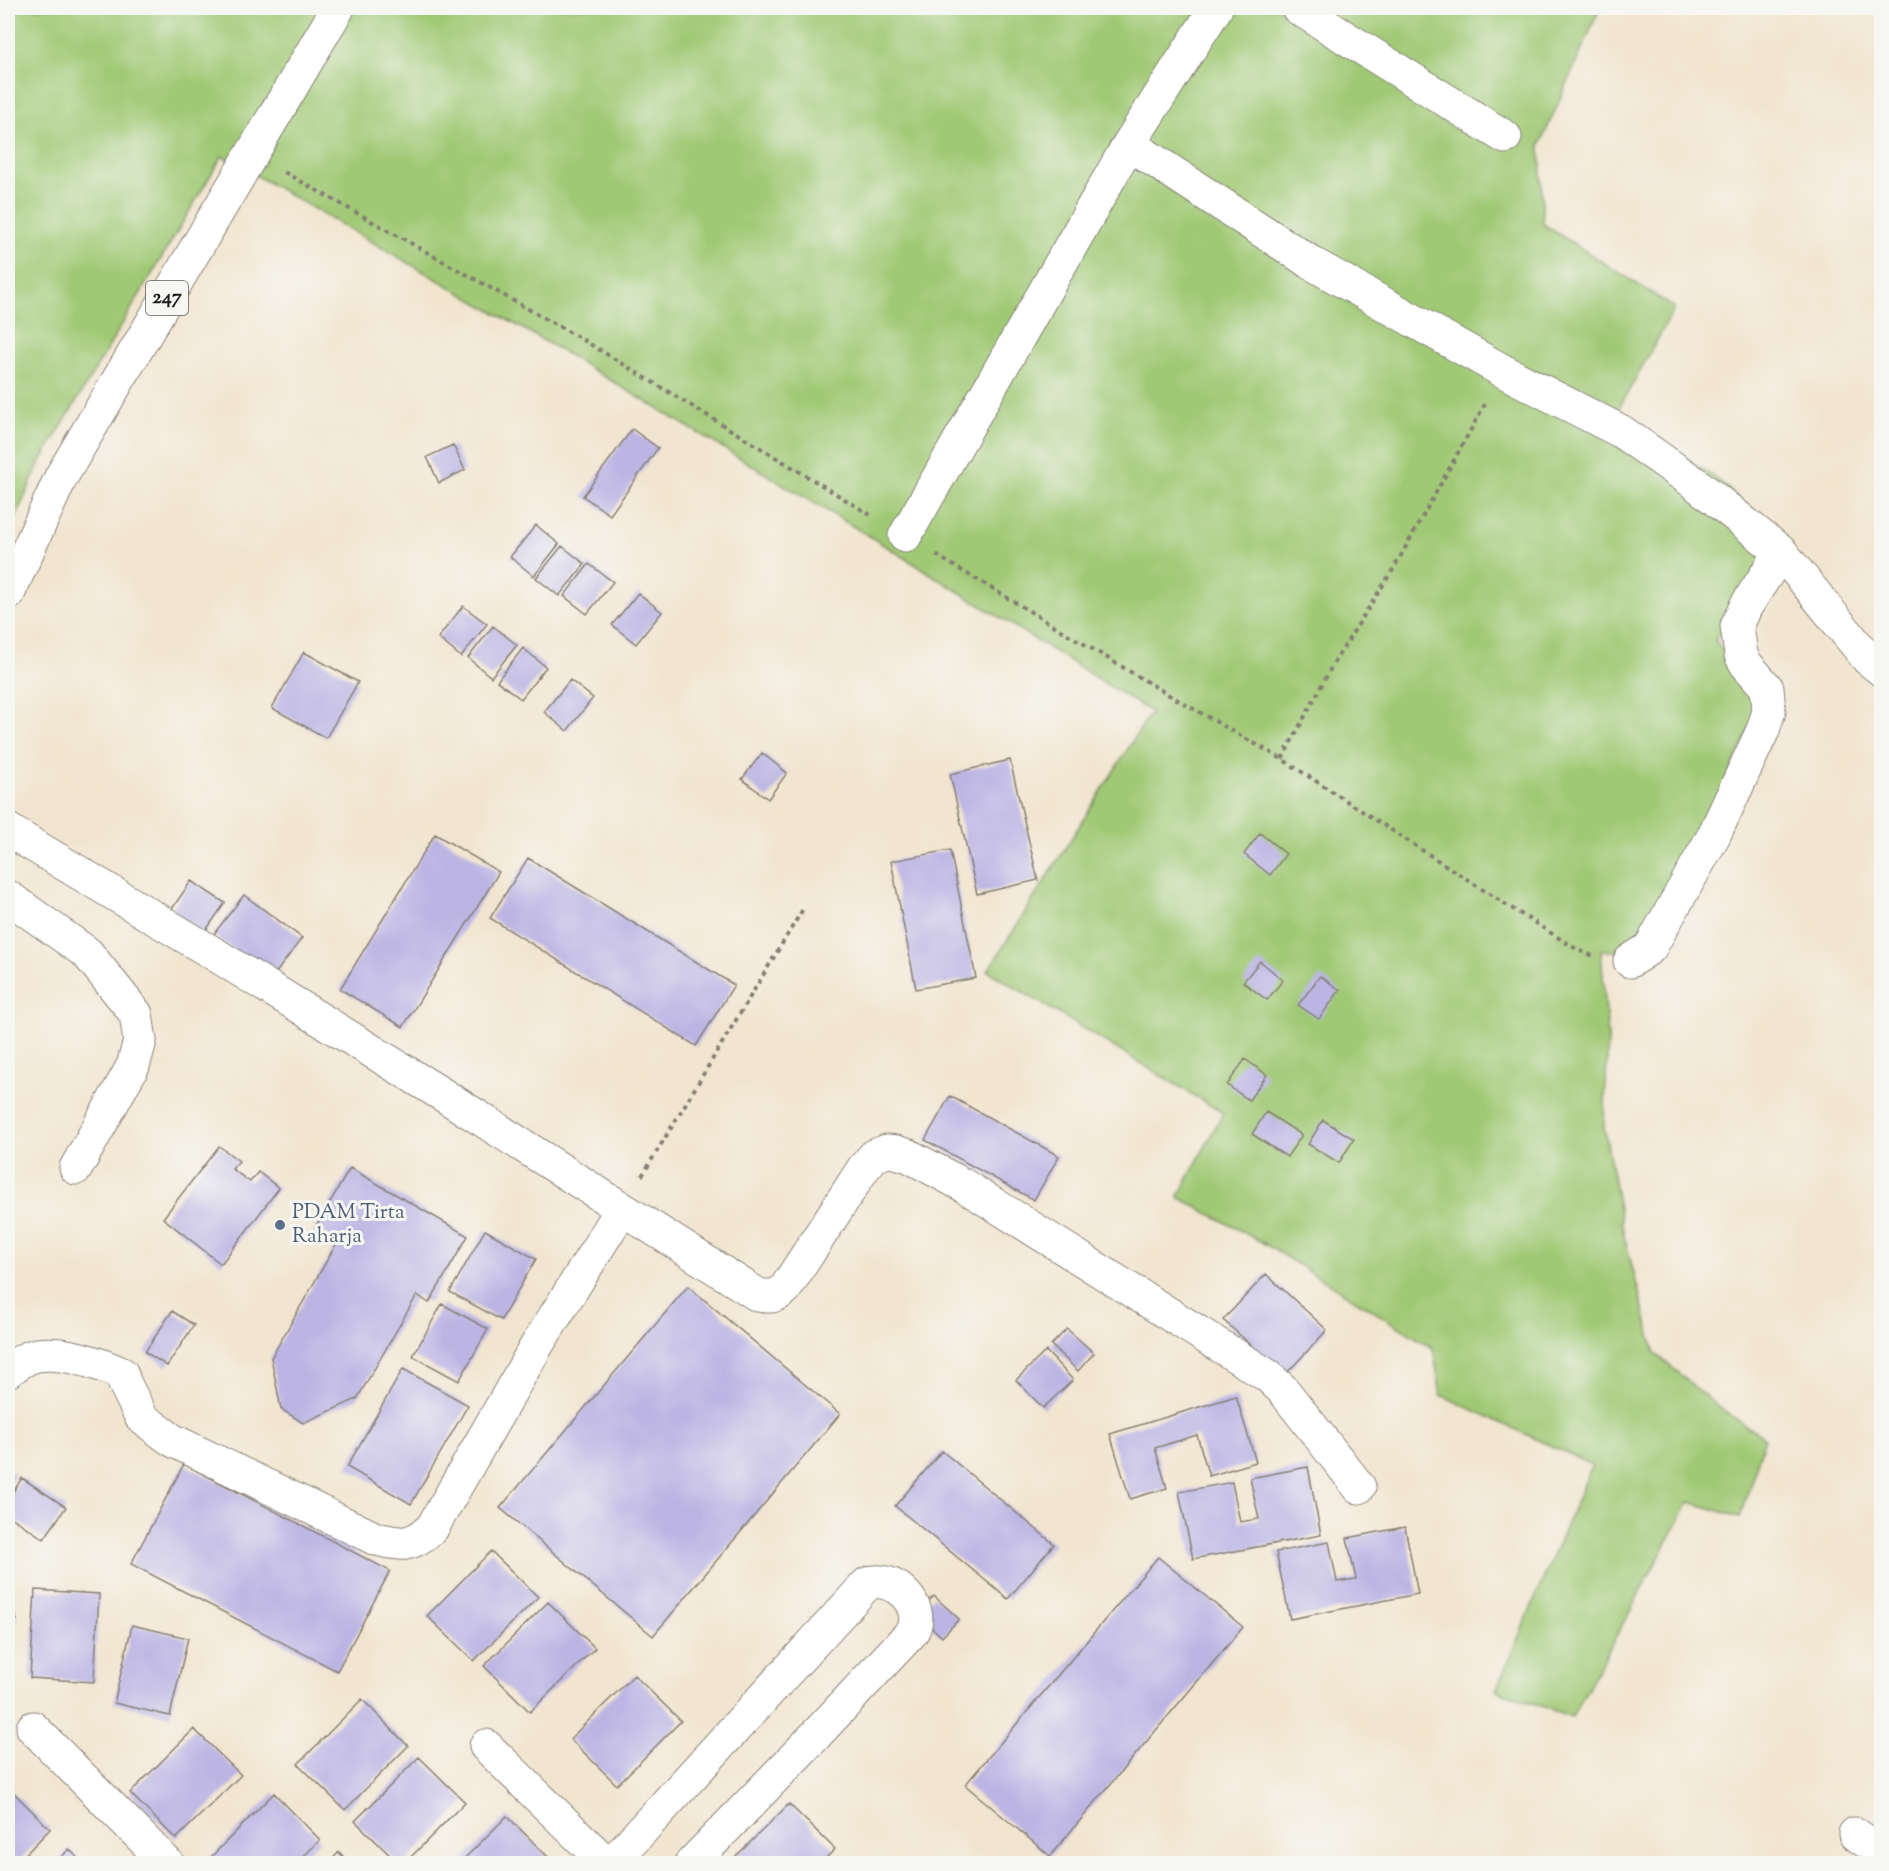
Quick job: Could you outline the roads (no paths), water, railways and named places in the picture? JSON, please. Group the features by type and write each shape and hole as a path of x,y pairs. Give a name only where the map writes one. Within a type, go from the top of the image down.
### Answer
{"street":[{"name":"247","path":"8,594 61,477 338,8"},
{"path":"904,536 1129,144 1216,8"},
{"path":"1298,8 1505,137"},
{"path":"1129,144 1313,264 1503,371 1622,432 1696,484 1781,552 1868,659 1881,670"},
{"path":"1630,961 1650,948 1714,835 1763,730 1769,711 1767,688 1746,664 1741,654 1737,626 1746,606 1781,552"},
{"path":"8,830 428,1086 758,1295 771,1297 785,1289 863,1168 874,1156 887,1151 909,1156 963,1185 1268,1376 1283,1390 1359,1487"},
{"path":"8,897 87,953 136,1014 140,1041 133,1066 76,1168"},
{"path":"8,1371 24,1360 38,1355 66,1356 105,1365 122,1374 142,1418 172,1440 376,1539 397,1544 417,1541 432,1528 537,1345 621,1209"},
{"path":"486,1746 609,1863 867,1584 884,1581 894,1586 912,1602 917,1616 912,1632 812,1739 690,1863"},
{"path":"33,1728 168,1863"},
{"path":"1855,1834 1881,1852"}],"place":[{"name":"PDAM Tirta Raharja","path":"280,1225"}]}
